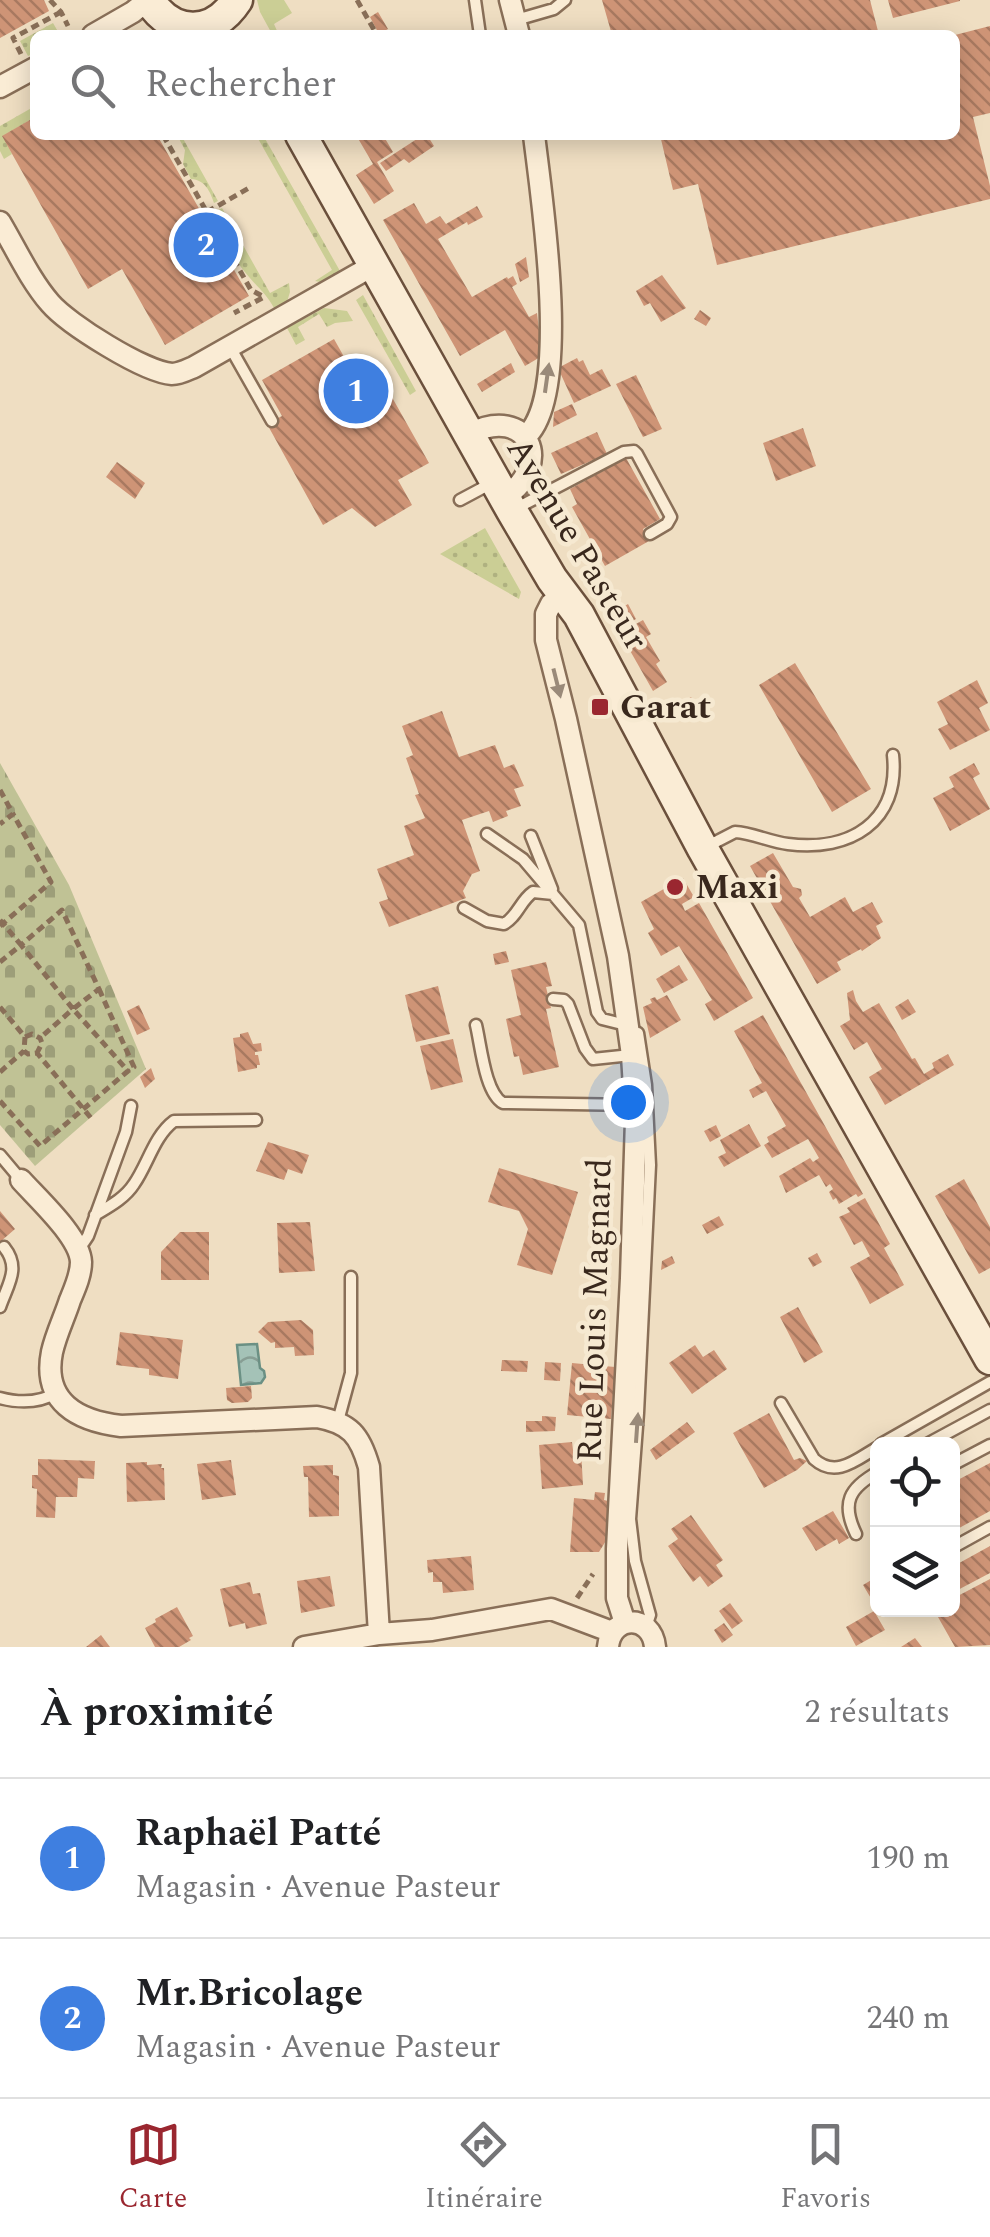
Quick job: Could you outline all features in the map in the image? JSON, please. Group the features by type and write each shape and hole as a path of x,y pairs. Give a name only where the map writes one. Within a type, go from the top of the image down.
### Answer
{"main road":[{"path":"148,0 167,21 180,26 209,26 233,18"},
{"name":"Avenue Pasteur","path":"304,140 504,496 595,643 703,848 990,1359"}],"street":[{"path":"102,30 148,0"},
{"path":"0,87 30,71"},
{"path":"525,437 534,430 544,401 552,312 535,140"},
{"path":"0,222 46,300 60,314 142,365 170,374 180,373 230,347 374,265"},
{"path":"469,434 498,424 525,437 530,449 529,470 504,496"},
{"name":"Rue Louis Magnard","path":"564,594 546,614 546,640 618,956 635,1105 632,1278 616,1548 615,1634"},
{"path":"21,1180 77,1246 81,1260 52,1354 56,1392 76,1414 95,1423 121,1426 316,1417 338,1421 352,1431 363,1446 369,1467 379,1634"},
{"path":"304,1647 552,1609 615,1634 632,1622 646,1627 652,1633 655,1647"}],"lane":[{"path":"475,0 479,30"},
{"path":"515,18 554,9 564,0"},
{"path":"230,347 272,421"},
{"path":"460,500 504,496 634,451 671,517 650,534"},
{"path":"703,848 735,832 802,845 831,844 856,835 880,817 887,805 894,786 894,755"},
{"path":"488,834 523,859 578,925 597,1012 602,1019 628,1021 636,1027 641,1045 650,1120 650,1184 630,1519 635,1562 649,1606 646,1627"},
{"path":"531,836 554,894"},
{"path":"464,908 487,921 504,924 533,892 554,894"},
{"path":"553,999 568,1004 584,1048 593,1059 632,1054"},
{"path":"476,1025 490,1087 497,1100 635,1105"},
{"path":"77,1246 84,1242 96,1215 126,1132 131,1106"},
{"path":"96,1215 132,1188 162,1132 174,1120 256,1120"},
{"path":"0,1155 21,1180"},
{"path":"0,1307 14,1269 4,1247"},
{"path":"338,1421 351,1373 351,1278"},
{"path":"895,1437 990,1382"},
{"path":"0,1398 29,1401 56,1392"},
{"path":"782,1403 821,1466 835,1469 870,1451"},
{"path":"940,1437 990,1410"},
{"path":"960,1461 990,1444"},
{"path":"856,1534 850,1516 850,1495 854,1486 870,1477"},
{"path":"960,1544 990,1527"}],"path":[{"path":"50,0 68,26"},
{"path":"357,0 374,30"},
{"path":"30,64 13,38 60,12"},
{"path":"167,140 252,290 264,297 234,313"},
{"path":"208,212 249,188"},
{"path":"0,790 51,882 1,923 128,1072"},
{"path":"0,824 14,814"},
{"path":"0,962 62,910 134,1066 40,1146 0,1101"},
{"path":"40,1038 99,989"},
{"path":"0,1008 24,1037 24,1051 0,1072"},
{"path":"24,1037 32,1034 40,1038 37,1053"},
{"path":"24,1051 37,1053"},
{"path":"37,1053 90,1118"},
{"path":"567,1614 606,1554 616,1548"}],"green space":[{"path":"257,0 284,0 292,13 274,24 277,30 270,30"},
{"path":"30,36 30,55 28,56 20,41"},
{"path":"30,109 30,120 3,136 12,154 4,159 0,151 0,126"},
{"path":"180,140 184,140 218,201 214,203 209,190 191,179 183,164 185,150"},
{"path":"259,140 266,140 340,271 315,281 332,270"},
{"path":"222,208 270,293 289,283 287,302 274,308 239,264 219,219 217,211"},
{"path":"363,295 416,391 410,395 356,300"},
{"path":"324,308 347,311 353,321 327,327 319,314 298,327 305,340 296,345 287,328"},
{"path":"485,528 521,592 519,599 440,554"},
{"path":"0,763 69,885 146,1069 35,1166 0,1125"}],"water":[{"path":"257,1344 265,1377 261,1383 241,1385 237,1345"}],"building":[{"path":"0,0 44,0 49,11 0,38"},
{"path":"602,0 870,0 878,30 611,30"},
{"path":"888,0 960,0 960,1 893,18"},
{"path":"378,12 388,29 377,30 370,17"},
{"path":"990,26 990,113 973,117 990,199 717,265 698,184 673,190 661,140 960,140 960,34"},
{"path":"30,120 30,140 160,140 249,296 165,345 122,269 88,289 2,136"},
{"path":"359,140 386,140 393,152 377,162 394,191 374,204 356,175 373,164"},
{"path":"415,140 430,140 434,146 409,163 404,159 386,171 380,163"},
{"path":"414,203 426,224 440,216 446,224 477,206 483,217 438,239 472,297 513,276 517,284 512,287 529,317 537,313 542,356 525,366 505,330 460,356 383,220"},
{"path":"526,257 529,277 520,282 515,264"},
{"path":"662,275 686,308 661,322 650,303 644,306 636,291"},
{"path":"700,310 711,318 706,326 694,319"},
{"path":"334,339 370,403 389,392 429,463 398,480 412,505 375,527 352,508 323,525 267,424 282,416 262,380"},
{"path":"577,358 579,362 583,360 590,375 602,369 611,386 574,403 558,368"},
{"path":"511,363 515,372 482,392 477,384"},
{"path":"636,375 662,429 643,437 616,384"},
{"path":"572,404 577,415 553,427 554,412"},
{"path":"803,428 816,466 776,481 763,443"},
{"path":"597,432 607,454 561,474 551,453"},
{"path":"626,458 660,519 643,529 649,541 605,566 572,507 577,504 570,489"},
{"path":"117,462 145,483 135,499 106,477"},
{"path":"628,604 636,619 626,624 618,610"},
{"path":"643,620 651,634 646,637 660,661 656,664 667,682 653,691 620,633"},
{"path":"795,663 871,789 832,812 759,685"},
{"path":"977,680 988,703 979,708 990,730 950,750 938,729 948,724 937,702"},
{"path":"691,697 699,710 689,716 681,703"},
{"path":"442,711 459,757 495,745 504,768 514,764 524,786 514,789 521,806 506,811 508,816 493,822 489,811 462,820 480,871 472,874 463,891 466,898 389,927 379,902 388,899 377,869 414,855 404,826 425,818 415,795 419,794 406,758 413,755 402,726"},
{"path":"974,763 980,774 973,778 990,809 950,831 933,798 954,787 949,777"},
{"path":"773,853 793,887 801,889 799,898 810,917 845,897 853,912 872,902 883,922 876,926 881,938 837,962 841,970 817,984 750,866"},
{"path":"683,878 694,897 682,904 685,911 699,903 753,998 714,1021 705,1004 712,1000 679,946 661,956 648,933 654,929 641,902"},
{"path":"506,951 509,962 495,965 493,954"},
{"path":"546,962 552,986 546,987 551,1008 546,1009 559,1067 523,1075 519,1056 514,1057 506,1019 521,1015 511,970"},
{"path":"679,965 688,980 664,993 656,979"},
{"path":"438,986 450,1034 416,1042 405,995"},
{"path":"853,990 863,1012 879,1003 924,1074 934,1068 932,1063 948,1054 954,1065 885,1105 869,1077 882,1069 867,1042 854,1050 840,1026 850,1020 847,993"},
{"path":"667,995 681,1020 650,1038 643,1007 652,1003 650,999"},
{"path":"908,999 916,1012 902,1020 895,1007"},
{"path":"139,1005 150,1029 137,1035 127,1011"},
{"path":"763,1015 863,1194 858,1197 856,1194 839,1204 829,1192 833,1189 830,1184 826,1187 819,1175 786,1193 779,1176 810,1158 813,1162 819,1158 808,1139 772,1158 764,1145 769,1142 767,1137 786,1126 766,1091 753,1098 749,1090 762,1083 734,1031"},
{"path":"248,1032 253,1044 261,1043 262,1051 255,1052 260,1065 238,1072 233,1038"},
{"path":"453,1039 463,1082 431,1090 420,1046"},
{"path":"151,1068 155,1079 145,1088 140,1077"},
{"path":"749,1124 761,1146 724,1167 718,1157 726,1153 720,1140"},
{"path":"716,1125 721,1136 710,1142 704,1131"},
{"path":"268,1142 309,1155 302,1174 288,1169 284,1180 256,1171"},
{"path":"499,1168 578,1192 552,1275 517,1265 528,1229 519,1211 488,1202"},
{"path":"964,1179 990,1227 990,1268 979,1274 935,1196"},
{"path":"865,1198 890,1244 884,1248 904,1285 870,1304 850,1267 870,1256 862,1241 854,1245 839,1217"},
{"path":"0,1211 15,1229 0,1242"},
{"path":"719,1216 724,1225 707,1234 702,1225"},
{"path":"310,1222 315,1271 279,1273 277,1223"},
{"path":"180,1232 209,1232 209,1280 161,1280 161,1252"},
{"path":"817,1253 822,1262 813,1267 808,1258"},
{"path":"672,1256 675,1263 661,1270 662,1261"},
{"path":"798,1307 823,1352 804,1363 780,1317"},
{"path":"301,1320 313,1330 314,1355 295,1356 294,1347 275,1348 275,1342 258,1332 268,1322"},
{"path":"120,1332 183,1340 178,1379 149,1375 149,1369 116,1365"},
{"path":"695,1345 703,1357 714,1350 727,1369 692,1394 669,1363"},
{"path":"502,1360 528,1361 527,1372 501,1371"},
{"path":"545,1362 561,1363 560,1381 544,1380"},
{"path":"572,1363 615,1367 611,1419 567,1415"},
{"path":"251,1386 252,1398 248,1402 227,1400 226,1388"},
{"path":"769,1413 794,1460 807,1461 764,1488 733,1433"},
{"path":"542,1416 556,1417 555,1431 526,1432 526,1421 542,1421"},
{"path":"687,1422 695,1432 656,1460 650,1450"},
{"path":"572,1442 573,1450 581,1450 583,1485 542,1489 539,1445"},
{"path":"38,1459 95,1461 94,1479 78,1478 77,1497 56,1497 55,1518 36,1517 37,1489 32,1488 32,1475 38,1475"},
{"path":"231,1460 236,1495 202,1500 197,1464"},
{"path":"126,1463 162,1464 164,1468 165,1500 127,1502"},
{"path":"990,1463 990,1511 960,1528 960,1527 960,1479"},
{"path":"333,1465 333,1475 339,1476 339,1516 309,1517 308,1477 304,1477 303,1466"},
{"path":"595,1492 605,1493 604,1500 608,1501 607,1539 599,1552 570,1552 574,1498 594,1500"},
{"path":"833,1511 849,1538 839,1544 837,1539 816,1551 802,1528"},
{"path":"691,1515 723,1560 716,1565 723,1576 708,1587 700,1576 693,1582 668,1546 678,1539 671,1529"},
{"path":"990,1546 990,1573 960,1589 960,1563"},
{"path":"471,1556 474,1590 443,1593 442,1582 433,1582 433,1572 428,1573 427,1560"},
{"path":"330,1576 335,1606 301,1613 297,1581"},
{"path":"990,1579 990,1645 955,1647 938,1617 960,1617 960,1595"},
{"path":"250,1582 253,1594 260,1593 267,1624 246,1629 245,1623 229,1627 220,1589"},
{"path":"730,1603 743,1621 732,1629 719,1611"},
{"path":"177,1607 193,1636 191,1640 179,1647 155,1647 145,1628"},
{"path":"870,1613 870,1617 877,1617 885,1630 856,1646 846,1627"},
{"path":"724,1623 733,1635 722,1643 714,1630"},
{"path":"101,1635 110,1647 86,1647"},
{"path":"915,1638 922,1647 901,1647"}],"place":[{"name":"Mr.Bricolage","path":"206,245"},
{"name":"Raphaël Patté","path":"356,391"},
{"name":"Garat","path":"600,707"},
{"name":"Maxi","path":"675,887"}]}
